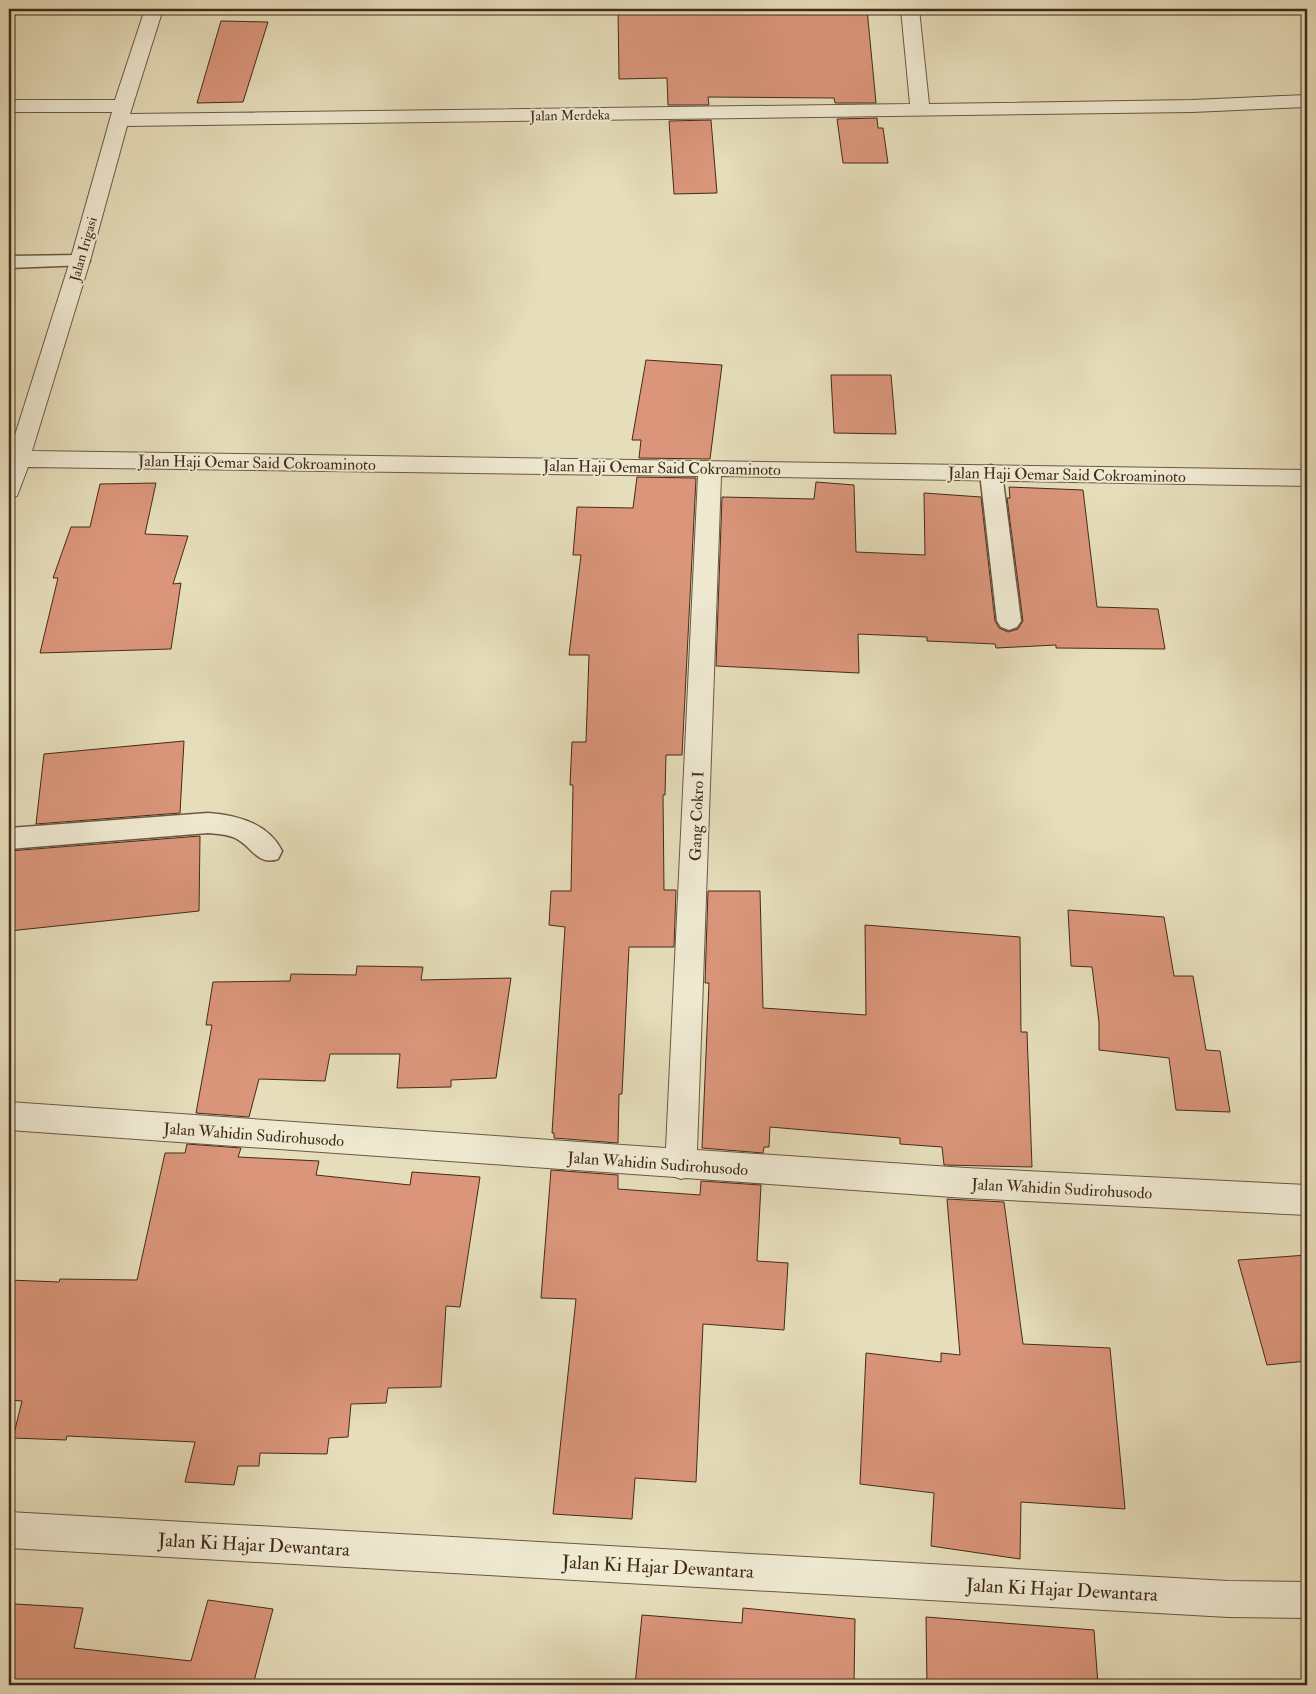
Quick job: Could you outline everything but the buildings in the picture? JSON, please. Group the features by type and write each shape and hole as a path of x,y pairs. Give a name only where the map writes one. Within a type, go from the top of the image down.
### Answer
{"street":[{"name":"Jalan Irigasi","path":"9,490 80,261 121,113 154,9"},
{"path":"910,9 920,110"},
{"name":"Jalan Merdeka","path":"9,106 121,113 920,110 1192,106 1307,101"},
{"name":"Jalan Haji Oemar Said Cokroaminoto","path":"17,460 710,468 1307,478"},
{"name":"Gang Cokro I","path":"682,1165 710,468"},
{"name":"Jalan Wahidin Sudirohusodo","path":"9,1116 682,1165 966,1183 1307,1200"},
{"name":"Jalan Ki Hajar Dewantara","path":"9,1530 1228,1599 1307,1600"}],"lane":[{"path":"9,262 80,261"},
{"path":"991,473 1009,621"},
{"path":"9,839 208,823 235,825 249,831 269,851"}]}
